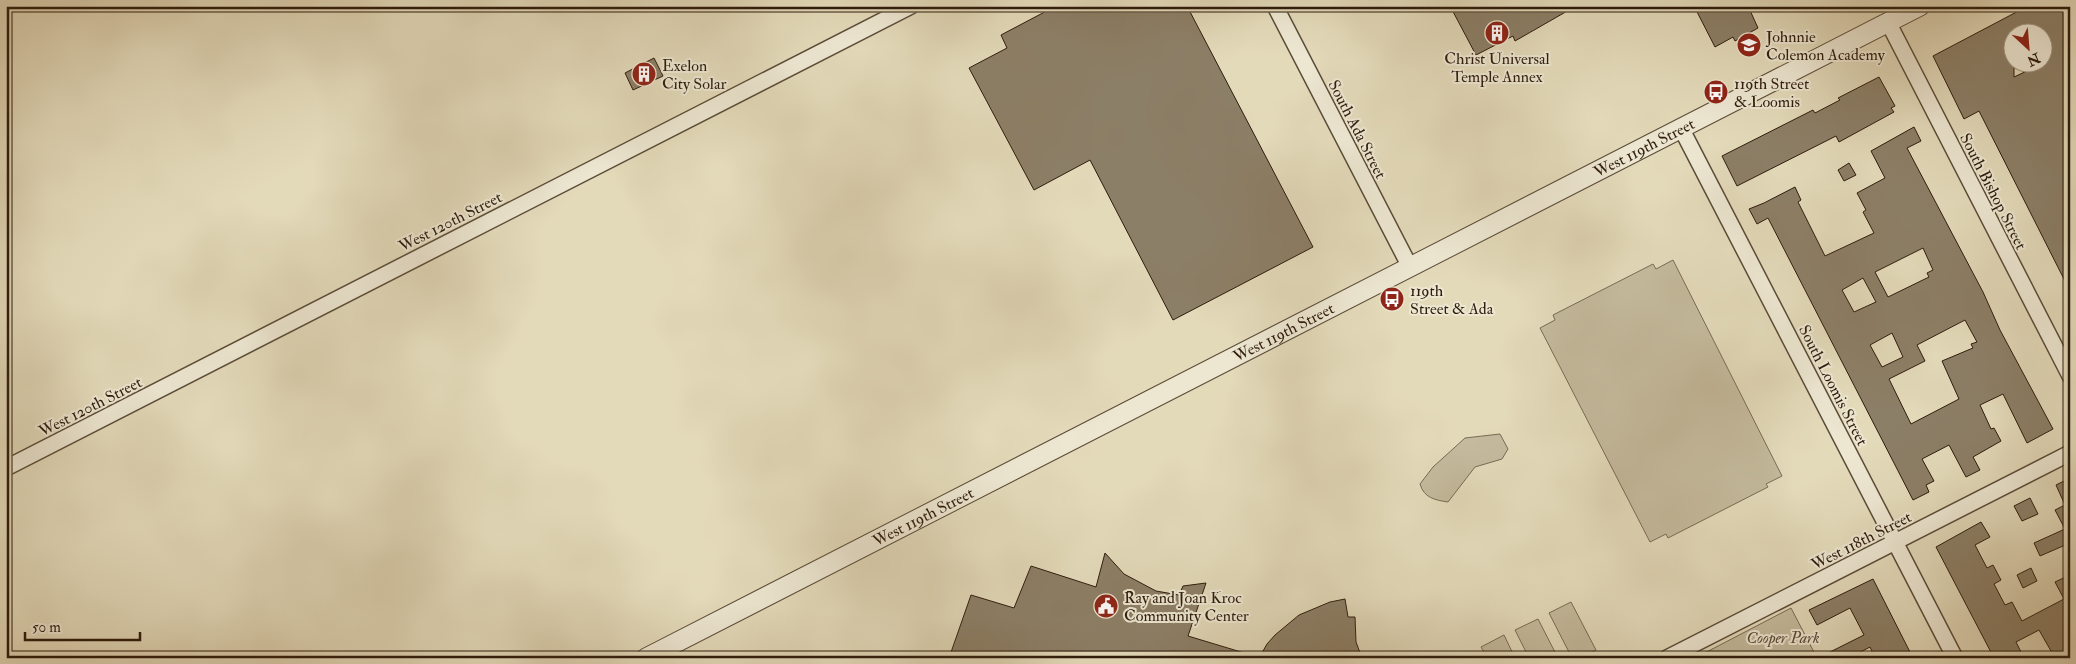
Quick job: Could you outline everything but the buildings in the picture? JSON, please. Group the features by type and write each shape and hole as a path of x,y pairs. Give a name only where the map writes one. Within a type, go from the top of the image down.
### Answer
{"street":[{"name":"West 120th Street","path":"6,468 910,6"},
{"name":"South Ada Street","path":"1275,6 1410,267"},
{"name":"West 119th Street","path":"646,658 1920,6"},
{"name":"South Bishop Street","path":"1888,22 2070,376"},
{"name":"South Loomis Street","path":"1681,128 1955,658"},
{"name":"West 118th Street","path":"1667,658 2070,453"}],"green space":[{"path":"1673,260 1782,476 1766,484 1768,487 1668,538 1666,534 1650,542 1540,328 1555,320 1553,315 1653,264 1656,269"},
{"path":"1500,434 1508,449 1502,459 1475,467 1448,502 1434,499 1424,492 1420,484 1433,467 1465,438"},
{"path":"1571,602 1596,650 1580,658 1572,658 1549,613"},
{"name":"Cooper Park","path":"1791,608 1817,658 1695,658"},
{"path":"1538,619 1558,658 1529,658 1515,630"},
{"path":"1504,635 1515,658 1487,658 1481,647"}],"place":[{"name":"Christ Universal Temple Annex","path":"1497,33"},
{"name":"Johnnie Colemon Academy","path":"1749,45"},
{"name":"Exelon City Solar","path":"644,74"},
{"name":"119th Street & Loomis","path":"1716,92"},
{"name":"119th Street & Ada","path":"1392,299"},
{"name":"Ray and Joan Kroc Community Center","path":"1106,606"}]}
